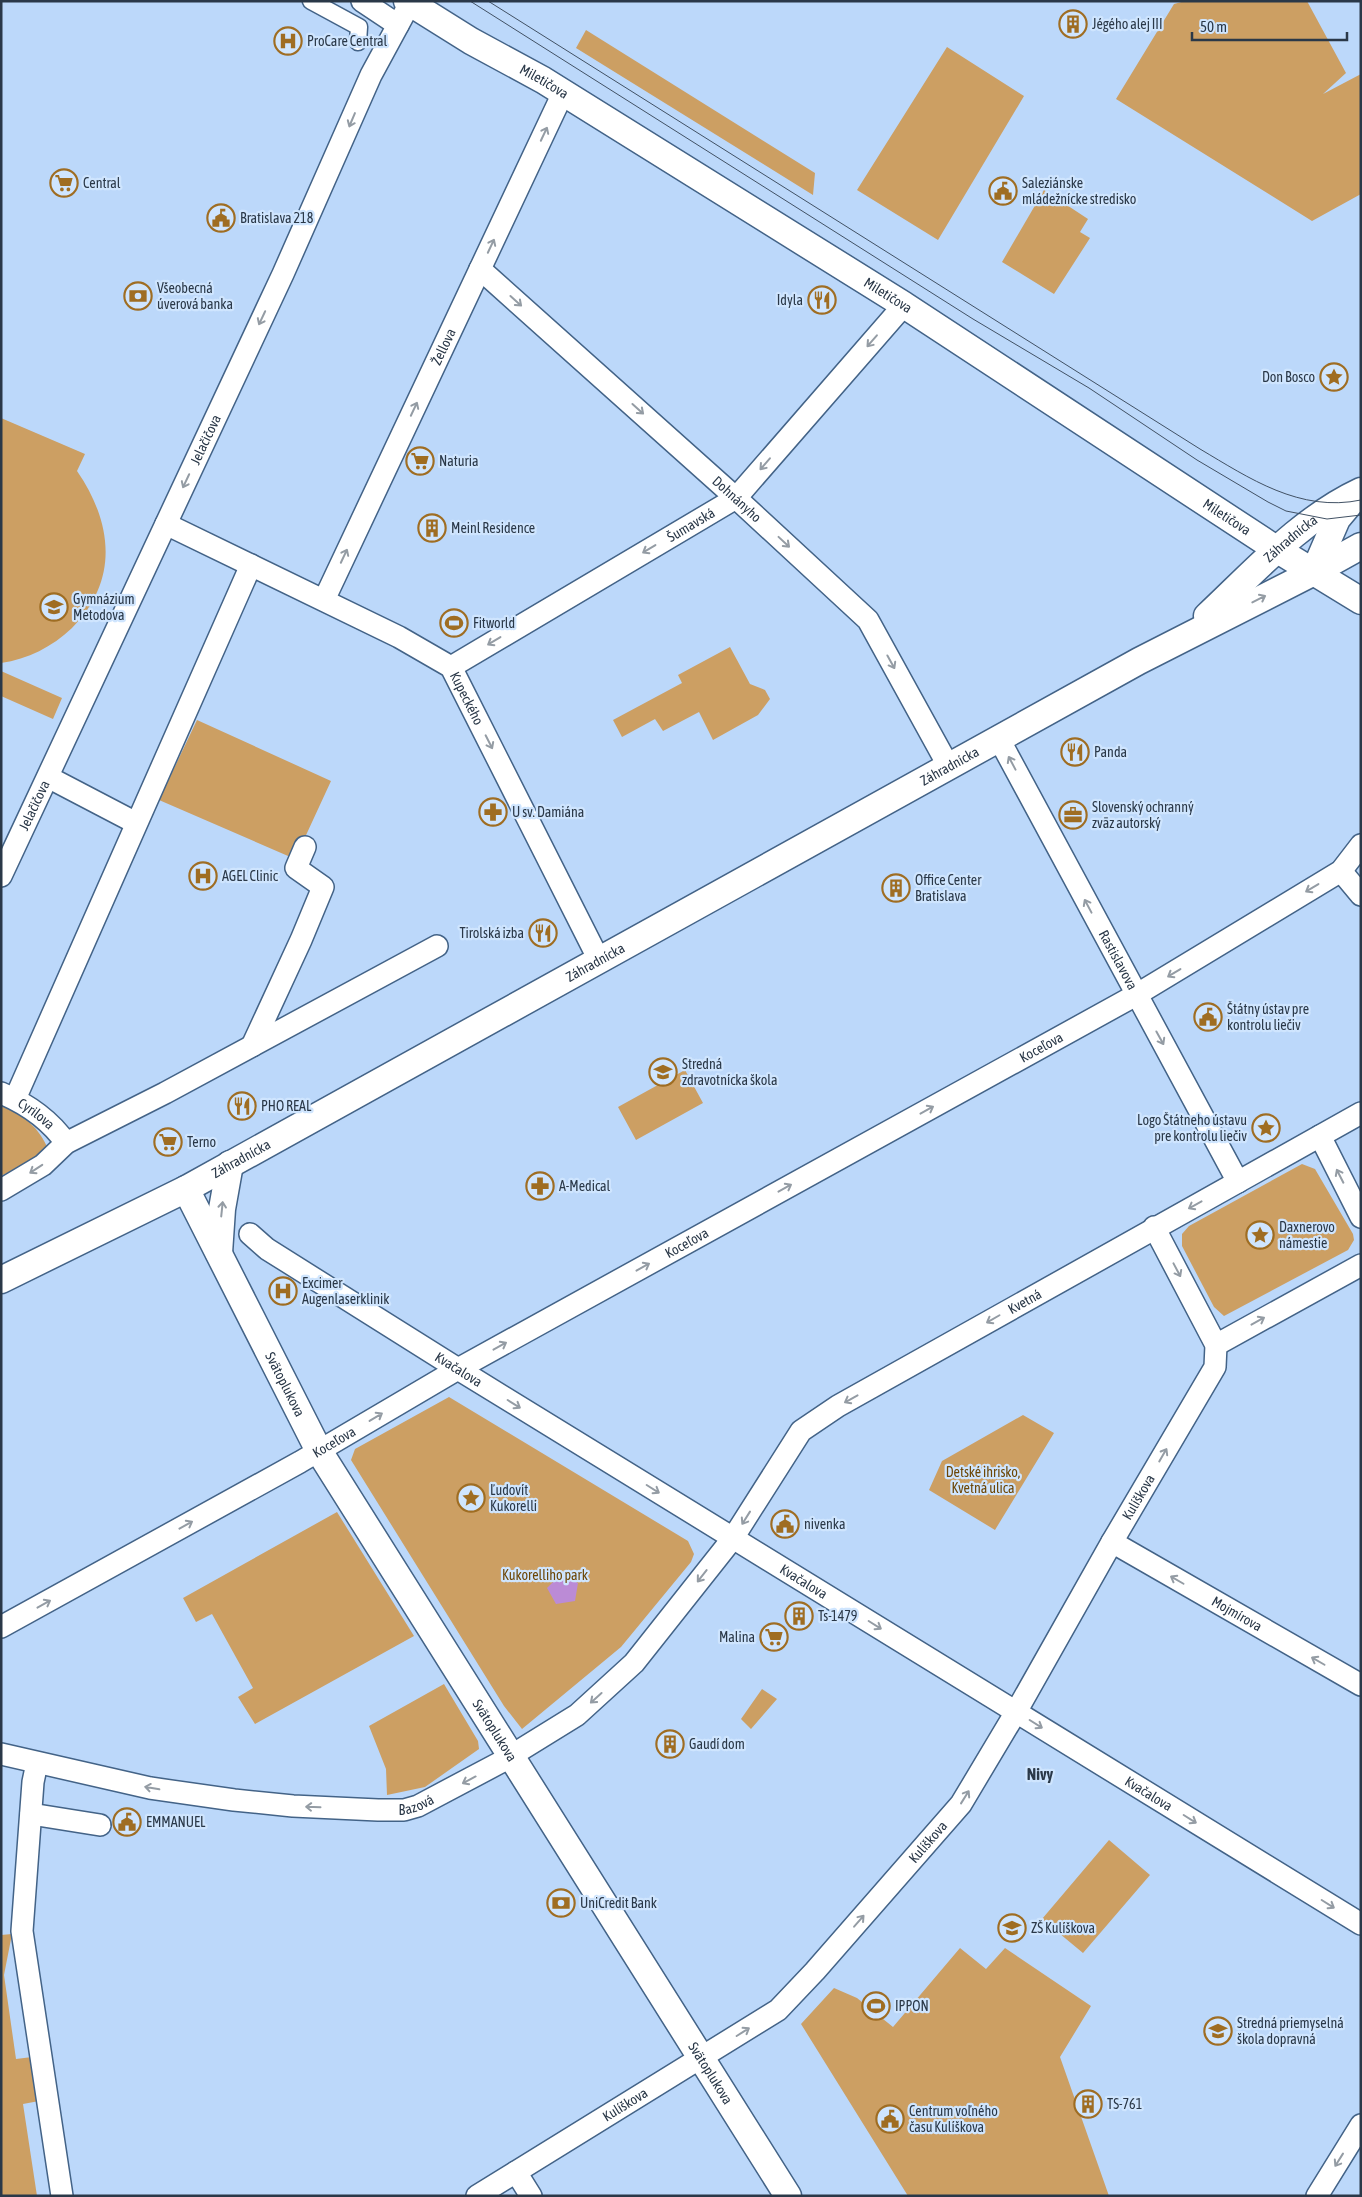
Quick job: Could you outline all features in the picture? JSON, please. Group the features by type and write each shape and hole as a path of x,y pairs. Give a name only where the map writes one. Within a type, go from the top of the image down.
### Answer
{"street":[{"path":"311,1 359,27 358,42"},
{"path":"362,1 398,26"},
{"name":"Jelačičova","path":"1,876 302,234 371,75 409,2"},
{"name":"Miletičova","path":"409,2 471,41 563,93 904,305 1276,549 1361,601"},
{"name":"Žellova","path":"324,600 563,93"},
{"name":"Dohnányho","path":"480,269 736,498 868,620 949,767"},
{"name":"Šumavská","path":"451,667 736,498 904,305"},
{"name":"Záhradnícka","path":"1184,637 1276,549 1336,502 1361,492"},
{"name":"Záhradnícka","path":"1314,572 1337,519 1361,492"},
{"name":"Kupeckého","path":"166,524 399,636 451,667 599,960"},
{"name":"Záhradnícka","path":"1,1280 186,1189 1184,637 1314,572 1361,546"},
{"path":"8,1096 136,823 251,565"},
{"name":"Rastislavova","path":"999,739 1238,1182"},
{"path":"48,777 136,823"},
{"name":"Koceľova","path":"1,1627 319,1451 458,1369 1136,995 1342,871 1361,845"},
{"path":"252,1046 302,940 323,886 296,868 305,847"},
{"path":"1342,871 1361,895"},
{"path":"1,1190 43,1165 66,1143 252,1046 437,946"},
{"name":"Cyrilova","path":"8,1096 54,1126 66,1143"},
{"name":"Kvetná","path":"733,1538 801,1431 838,1406 1154,1227 1361,1113"},
{"path":"1320,1136 1361,1217"},
{"path":"219,1254 222,1209 230,1164"},
{"name":"Svätoplukova","path":"186,1189 319,1451 788,2196"},
{"path":"1154,1227 1216,1345 1361,1265"},
{"name":"Kvačalova","path":"250,1234 267,1249 458,1369 1361,1924"},
{"name":"Kulíškova","path":"477,2196 778,2010 816,1971 961,1804 1215,1367 1216,1345"},
{"name":"Bazová","path":"1,1754 150,1788 234,1800 293,1806 404,1810 428,1802 511,1756 578,1715 634,1662 733,1538"},
{"name":"Mojmírova","path":"1112,1542 1361,1685"},
{"path":"37,1763 22,1930 62,2196"},
{"path":"31,1814 100,1825"},
{"path":"1317,2196 1361,2125"},
{"path":"516,2172 530,2196"}],"green space":[{"path":"1185,1 1307,1 1346,73 1323,94 1361,74 1361,194 1312,221 1116,99 1174,4"},
{"path":"586,30 815,173 813,195 576,48"},
{"path":"947,47 1024,96 938,240 857,190"},
{"path":"1044,190 1088,219 1080,232 1090,238 1054,294 1002,262"},
{"path":"1,418 85,454 77,471 98,511 104,531 106,551 104,571 98,591 87,610 72,628 56,641 39,651 21,659 1,663"},
{"path":"730,647 750,684 765,690 770,699 758,715 713,740 699,712 663,731 655,719 622,737 613,720 682,683 678,675"},
{"path":"1,671 62,698 53,719 1,696"},
{"path":"197,720 331,781 295,859 159,800"},
{"path":"685,1070 703,1103 636,1140 618,1107"},
{"path":"1,1106 30,1123 41,1135 49,1151 1,1176"},
{"name":"Daxnerovo námestie","path":"1302,1164 1315,1169 1353,1234 1354,1240 1348,1250 1224,1316 1214,1307 1182,1246 1182,1234 1189,1226"},
{"name":"Kukorelliho park","path":"449,1397 688,1541 694,1554 691,1562 621,1647 522,1729 504,1706 351,1460 355,1449"},
{"name":"Detské ihrisko, Kvetná ulica","path":"1023,1415 1054,1433 995,1530 929,1490 942,1461"},
{"path":"337,1512 414,1636 255,1724 238,1697 253,1688 212,1614 196,1622 183,1598"},
{"path":"444,1684 478,1741 479,1749 425,1787 387,1795 386,1769 369,1726"},
{"path":"762,1689 777,1699 751,1729 741,1719"},
{"path":"1109,1840 1150,1875 1083,1953 1042,1919"},
{"path":"12,1934 4,1975 16,2059 32,2057 39,2101 23,2104 37,2196 1,2196 1,1935"},
{"path":"960,1948 986,1969 1005,1948 1091,2006 1060,2057 1109,2196 908,2196 801,2024 834,1988 857,1998 893,2027"}],"shaded area":[{"path":"561,1574 578,1583 575,1601 556,1604 547,1588"}],"tram line":[{"path":"470,1 973,319 1089,388 1197,460 1268,502 1286,511 1327,519 1361,515"},
{"path":"488,1 1237,471 1276,490 1317,502 1339,503 1361,500"}],"place":[{"name":"Jégého alej III","path":"1073,24"},
{"name":"ProCare Central","path":"288,41"},
{"name":"Central","path":"64,183"},
{"name":"Saleziánske mládežnícke stredisko","path":"1003,191"},
{"name":"Bratislava 218","path":"221,218"},
{"name":"Všeobecná úverová banka","path":"138,296"},
{"name":"Idyla","path":"822,300"},
{"name":"Don Bosco","path":"1334,377"},
{"name":"Naturia","path":"420,461"},
{"name":"Meinl Residence","path":"432,528"},
{"name":"Gymnázium Metodova","path":"54,607"},
{"name":"Fitworld","path":"454,623"},
{"name":"Panda","path":"1075,752"},
{"name":"U sv. Damiána","path":"493,812"},
{"name":"Slovenský ochranný zväz autorský","path":"1073,815"},
{"name":"AGEL Clinic","path":"203,876"},
{"name":"Office Center Bratislava","path":"896,888"},
{"name":"Tirolská izba","path":"543,933"},
{"name":"Štátny ústav pre kontrolu liečiv","path":"1208,1017"},
{"name":"Stredná zdravotnícka škola","path":"663,1072"},
{"name":"PHO REAL","path":"242,1106"},
{"name":"Logo Štátneho ústavu pre kontrolu liečiv","path":"1266,1128"},
{"name":"Terno","path":"168,1142"},
{"name":"A-Medical","path":"540,1186"},
{"name":"Daxnerovo námestie","path":"1260,1235"},
{"name":"Excimer Augenlaserklinik","path":"283,1291"},
{"name":"Ľudovít Kukorelli","path":"471,1498"},
{"name":"nivenka","path":"785,1524"},
{"name":"Ts-1479","path":"799,1616"},
{"name":"Malina","path":"774,1637"},
{"name":"Gaudí dom","path":"670,1744"},
{"name":"EMMANUEL","path":"127,1822"},
{"name":"UniCredit Bank","path":"561,1903"},
{"name":"ZŠ Kulíškova","path":"1012,1928"},
{"name":"IPPON","path":"876,2006"},
{"name":"Stredná priemyselná škola dopravná","path":"1218,2031"},
{"name":"TS-761","path":"1088,2104"},
{"name":"Centrum voľného času Kulíškova","path":"890,2119"}],"district":[{"name":"Nivy","path":"1040,1774"}]}
